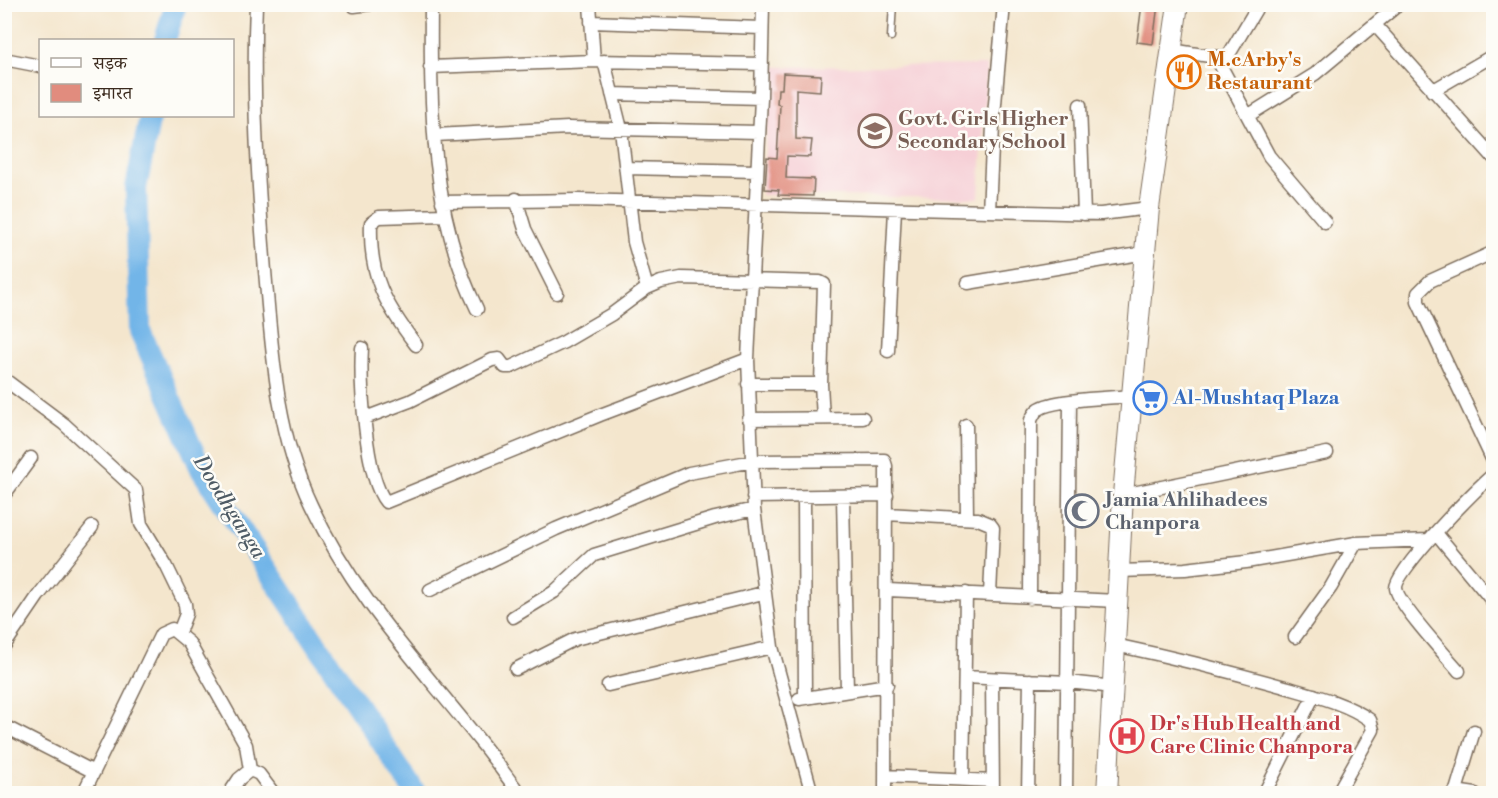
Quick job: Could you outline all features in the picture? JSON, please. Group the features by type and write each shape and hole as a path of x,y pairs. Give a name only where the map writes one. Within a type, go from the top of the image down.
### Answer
{"main road":[{"path":"1107,794 1123,495 1149,208 1178,4"}],"street":[{"path":"256,4 255,121 264,253 275,382 292,456 310,504 342,562 376,615 520,794"},
{"path":"354,6 370,4"},
{"path":"431,4 430,67 442,202 453,252 477,309"},
{"path":"590,4 599,62 612,94 621,129 634,242 647,288"},
{"path":"763,4 761,98 750,280 748,359 754,503 763,593 772,647 812,794"},
{"path":"989,211 993,126 1004,4"},
{"path":"1171,50 1216,57 1228,56 1259,4"},
{"path":"1249,115 1316,74 1376,26 1399,4"},
{"path":"591,22 761,28"},
{"path":"1376,26 1494,158"},
{"path":"1432,91 1494,55"},
{"path":"1216,57 1269,156 1325,222"},
{"path":"4,59 39,66"},
{"path":"430,67 599,62 762,64"},
{"path":"612,94 761,98"},
{"path":"1080,105 1084,214"},
{"path":"435,135 568,128 759,132"},
{"path":"626,168 757,171"},
{"path":"442,202 516,199 628,201 1084,214 1149,208"},
{"path":"516,199 525,229 557,293"},
{"path":"888,351 895,208"},
{"path":"416,345 383,298 375,271 371,223 379,217 444,215"},
{"path":"1494,252 1430,281 1418,293 1418,302 1494,463"},
{"path":"968,283 1145,253"},
{"path":"365,418 410,401 492,360 499,359 505,367 511,367 564,342 612,314 647,288 661,282 681,278 820,282 824,284 821,384 823,418"},
{"path":"362,348 361,368 365,418 377,482 383,500 392,502 600,415 748,359"},
{"path":"4,379 64,424 136,490 141,524 166,565 185,604 186,614 179,632"},
{"path":"748,384 821,384"},
{"path":"1030,598 1032,420 1039,409 1070,401 1132,396"},
{"path":"1066,794 1070,401"},
{"path":"749,419 863,418"},
{"path":"966,425 967,519"},
{"path":"1123,495 1327,453"},
{"path":"4,495 31,458"},
{"path":"430,590 556,529 689,473 753,461 881,459 886,466 888,590 885,794"},
{"path":"1459,671 1402,602 1396,587 1397,579 1432,537 1489,477 1494,491"},
{"path":"513,617 554,592 594,555 754,503 804,497 886,495"},
{"path":"804,497 805,698"},
{"path":"843,497 847,691"},
{"path":"886,514 984,520 993,528 990,595"},
{"path":"4,646 38,596 92,527"},
{"path":"1119,571 1185,569 1246,562 1356,543 1432,537"},
{"path":"1432,537 1494,603"},
{"path":"1295,637 1331,587 1356,543"},
{"path":"888,590 1117,601"},
{"path":"516,669 574,639 763,593"},
{"path":"963,780 966,593"},
{"path":"83,794 161,634 172,629 179,632 189,643 246,745 250,770"},
{"path":"1115,645 1214,667 1314,695 1362,714 1373,724 1373,730 1337,794"},
{"path":"608,686 772,647"},
{"path":"965,677 1068,682 1114,687"},
{"path":"885,776 963,780 993,787 992,679"},
{"path":"1028,794 1030,680"},
{"path":"787,702 887,685"},
{"path":"1264,794 1314,695"},
{"path":"4,726 94,772"},
{"path":"1474,731 1455,792 1475,794"},
{"path":"229,794 239,779 250,770"},
{"path":"250,770 259,774 274,794"}],"lane":[{"path":"891,37 892,4"}],"shaded area":[{"name":"Govt. Girls Higher Secondary School","path":"987,65 979,198 761,195 772,67"}],"building":[{"path":"1142,4 1158,4 1153,44 1137,42"},
{"path":"783,73 821,75 820,91 796,89 796,139 812,140 810,157 787,156 786,178 814,179 813,196 778,195 779,190 765,189 767,157 777,158 780,105 777,104 778,89 782,89"}],"waterway":[{"name":"Doodhganga","path":"165,39 176,4"},
{"name":"Doodhganga","path":"150,117 136,188 140,331 202,471 416,794"}],"place":[{"name":"M.cArby's Restaurant","path":"1184,72"},
{"name":"Govt. Girls Higher Secondary School","path":"875,131"},
{"name":"Al-Mushtaq Plaza","path":"1150,398"},
{"name":"Jamia Ahlihadees Chanpora","path":"1082,511"},
{"name":"Dr's Hub Health and Care Clinic Chanpora","path":"1127,736"}]}
